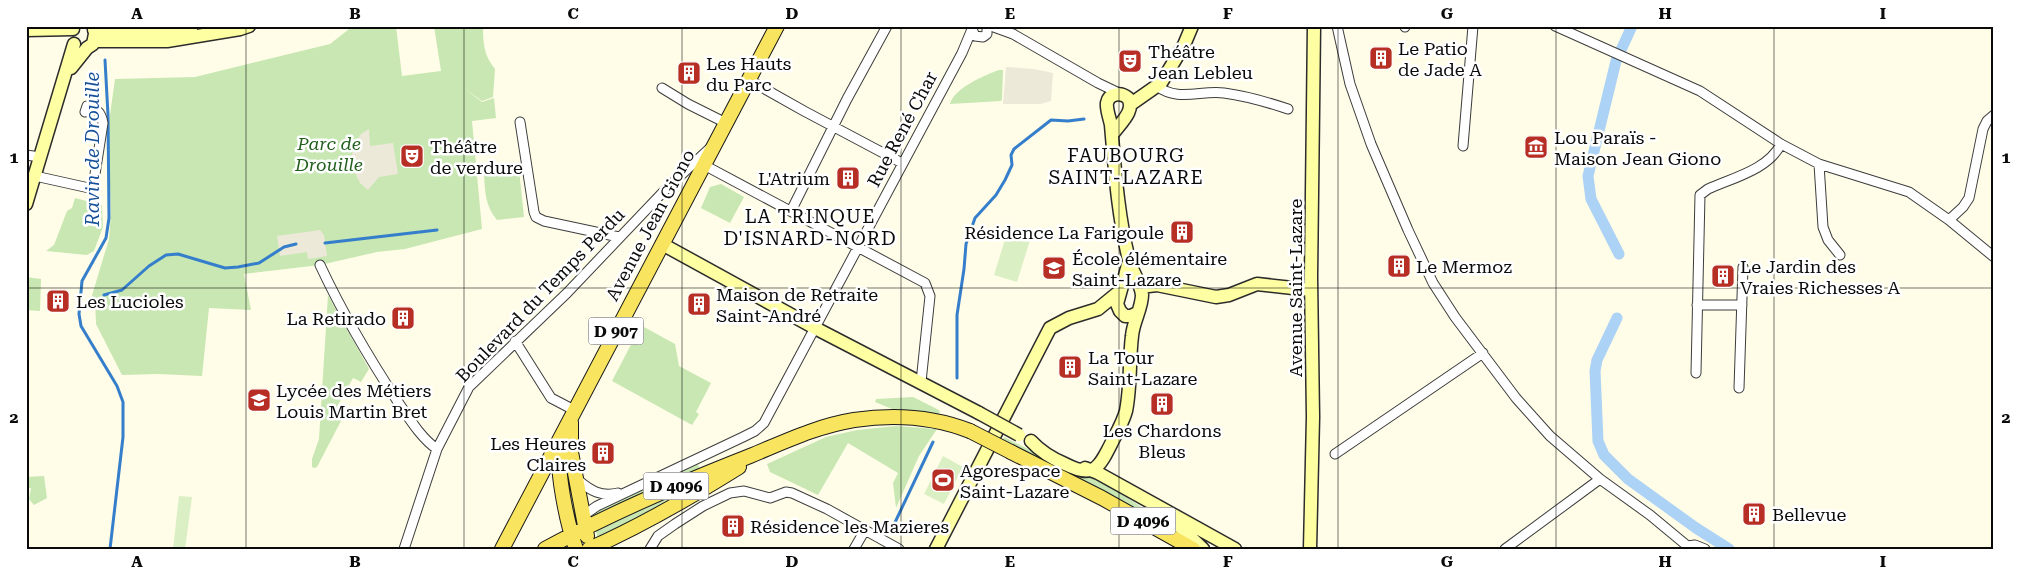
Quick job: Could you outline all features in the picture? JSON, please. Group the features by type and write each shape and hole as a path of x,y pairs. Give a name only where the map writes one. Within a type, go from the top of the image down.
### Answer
{"main road":[{"name":"Avenue Jean Giono","path":"502,549 561,447 573,415 777,26"},
{"name":"D 907","path":"572,544 559,463 561,447 573,415"},
{"name":"D 4096","path":"546,549 572,544 584,522 797,436 836,424 888,417 933,419 970,431 1102,498 1193,549"},
{"name":"D 907","path":"561,447 578,480 584,522"},
{"name":"D 4096","path":"590,549 689,498 769,448"},
{"path":"584,522 590,549"},
{"path":"605,549 616,537"}],"street":[{"path":"109,26 126,32"},
{"path":"74,34 80,48 92,36 126,32 166,32 211,26"},
{"path":"92,36 167,41 240,30 249,26"},
{"path":"791,211 886,26"},
{"path":"1127,313 1141,300 1139,284 1129,261 1118,203 1113,168 1109,109 1113,95 1127,99 1142,96 1157,86 1170,70 1192,26"},
{"name":"Avenue Saint-Lazare","path":"1310,549 1313,417 1311,290 1314,26"},
{"path":"1337,26 1350,84 1371,144 1433,283 1455,317 1533,418 1550,436 1600,479 1650,515 1689,547 1694,545 1705,549"},
{"path":"1463,146 1474,26"},
{"path":"1555,26 1700,90 1781,144 1819,164 1909,192 1949,220 1994,257"},
{"path":"989,28 1013,34 1127,99"},
{"name":"Rue René Char","path":"584,522 597,506 749,434 764,423 962,53 974,33 982,37 989,28"},
{"path":"26,30 55,29 74,34"},
{"path":"26,204 64,78 74,34"},
{"path":"64,78 92,36"},
{"path":"749,80 902,163"},
{"path":"1098,83 1109,109 1116,118 1124,117"},
{"path":"1157,86 1170,94 1224,93 1258,99 1288,109"},
{"path":"662,88 688,104 726,123"},
{"path":"1112,135 1129,112 1127,99"},
{"path":"35,176 89,188 94,185 103,123 102,114 87,106 85,112"},
{"path":"1949,220 1969,198 1983,129 1987,121 1994,115"},
{"path":"520,122 536,217 544,221 619,238"},
{"name":"Boulevard du Temps Perdu","path":"404,549 437,449 469,387 567,293 665,190 714,144"},
{"path":"1696,373 1700,195 1708,189 1764,163 1774,155 1781,144"},
{"path":"26,155 40,157"},
{"path":"1819,164 1823,227 1828,240 1840,255"},
{"path":"704,165 922,281 929,290 930,296 920,382"},
{"path":"662,244 815,328 1031,441 1044,454 1083,472 1095,468 1103,460 1126,410 1132,334 1127,313 1117,304 1129,261"},
{"path":"320,265 378,371 408,417 437,449"},
{"path":"1739,388 1743,267"},
{"path":"1098,309 1132,280 1139,284 1157,285 1216,297 1229,295 1251,286 1262,284 1311,290"},
{"path":"1697,305 1742,305"},
{"path":"936,549 1050,328 1069,318 1098,309 1127,313"},
{"path":"515,342 551,398 573,415"},
{"path":"1336,454 1483,353"},
{"path":"1095,468 1111,481 1140,498 1235,549"},
{"path":"1505,549 1600,479"},
{"path":"578,480 599,494 630,491"},
{"path":"650,549 658,536 675,524 703,506 738,491 770,498 786,492 792,493 898,548"},
{"path":"1140,498 1184,529 1203,549"},
{"path":"854,549 865,530"}],"green space":[{"name":"Parc de Drouille","path":"353,26 396,26 402,76 441,71 434,26 483,26 485,49 488,59 495,69 493,97 482,101 465,89 482,102 494,98 496,118 472,121 482,229 405,249 377,252 320,265 244,274 251,310 209,308 202,376 122,375 96,324 95,299 90,302 109,239 111,212 108,129 115,79 195,77 330,44"},
{"path":"1003,70 1001,101 950,104 957,93 964,88 978,79"},
{"path":"519,169 524,217 497,220 488,204 484,174"},
{"path":"721,184 744,197 730,223 701,208 710,187"},
{"path":"75,198 102,205 103,227 94,251 87,255 46,251 54,245 67,211 72,208"},
{"path":"1008,230 1031,237 1017,282 994,275"},
{"path":"26,277 41,279 40,311 26,310"},
{"path":"328,295 369,369 361,382 353,378 333,414 342,419 317,467 314,468 312,467 312,459 319,439"},
{"path":"644,327 675,344 679,366 711,383 696,412 699,414 692,425 612,381 635,337"},
{"path":"913,397 937,409 940,411 939,414 892,409 875,402 876,399"},
{"path":"896,426 937,429 919,456 896,508 893,483 898,473 848,443 818,495 770,472 767,464 826,437 857,430"},
{"path":"1004,437 1081,476 1094,477 1186,535 1184,538 1003,440"},
{"name":"Agorespace Saint-Lazare","path":"943,456 963,467 944,504 924,494"},
{"path":"698,464 700,470 594,520 594,513"},
{"path":"44,476 47,498 34,505 29,499 31,488 26,488 26,477"},
{"path":"706,480 694,490 598,540 596,530"},
{"path":"179,496 192,497 185,549 173,549"}],"shaded area":[{"path":"1006,67 1034,69 1053,73 1051,101 1041,104 1003,104"},
{"path":"369,129 370,146 393,143 398,174 379,177 368,190 360,183 355,173 352,154 355,143 361,134"},
{"path":"320,230 324,235 327,256 308,259 307,252 280,256 277,236"}],"waterway":[{"path":"1619,254 1591,199 1588,176 1616,61 1632,26"},
{"name":"Ravin de Drouille","path":"105,60 108,115 109,218 106,238 82,281 79,314 81,326 117,386 123,402 123,437 110,549"},
{"path":"957,378 957,315 966,244 975,218 996,195 1005,180 1012,165 1011,155 1014,149 1051,120 1068,121 1084,119"},
{"path":"325,243 437,230"},
{"path":"104,295 122,290 149,266 166,255 178,254 225,268 238,267 259,263 284,247 296,244"},
{"path":"1617,318 1597,360 1595,371 1598,441 1604,455 1628,479 1696,528 1729,549"},
{"path":"890,533 933,442"}],"place":[{"name":"Le Patio de Jade A","path":"1381,58"},
{"name":"Théâtre Jean Lebleu","path":"1130,61"},
{"name":"Les Hauts du Parc","path":"689,73"},
{"name":"Lou Paraïs - Maison Jean Giono","path":"1536,147"},
{"name":"Théâtre de verdure","path":"412,156"},
{"name":"L'Atrium","path":"848,178"},
{"name":"Résidence La Farigoule","path":"1182,232"},
{"name":"Le Mermoz","path":"1399,266"},
{"name":"École élémentaire Saint-Lazare","path":"1054,268"},
{"name":"Le Jardin des Vraies Richesses A","path":"1723,276"},
{"name":"Les Lucioles","path":"58,301"},
{"name":"Maison de Retraite Saint-André","path":"699,304"},
{"name":"La Retirado","path":"403,318"},
{"name":"La Tour Saint-Lazare","path":"1070,367"},
{"name":"Lycée des Métiers Louis Martin Bret","path":"259,400"},
{"name":"Les Chardons Bleus","path":"1162,404"},
{"name":"Les Heures Claires","path":"603,453"},
{"name":"Agorespace Saint-Lazare","path":"943,480"},
{"name":"Bellevue","path":"1754,514"},
{"name":"Résidence les Mazieres","path":"733,526"}],"district":[{"name":"FAUBOURG SAINT-LAZARE","path":"1126,166"},
{"name":"LA TRINQUE D'ISNARD-NORD","path":"810,227"}]}
